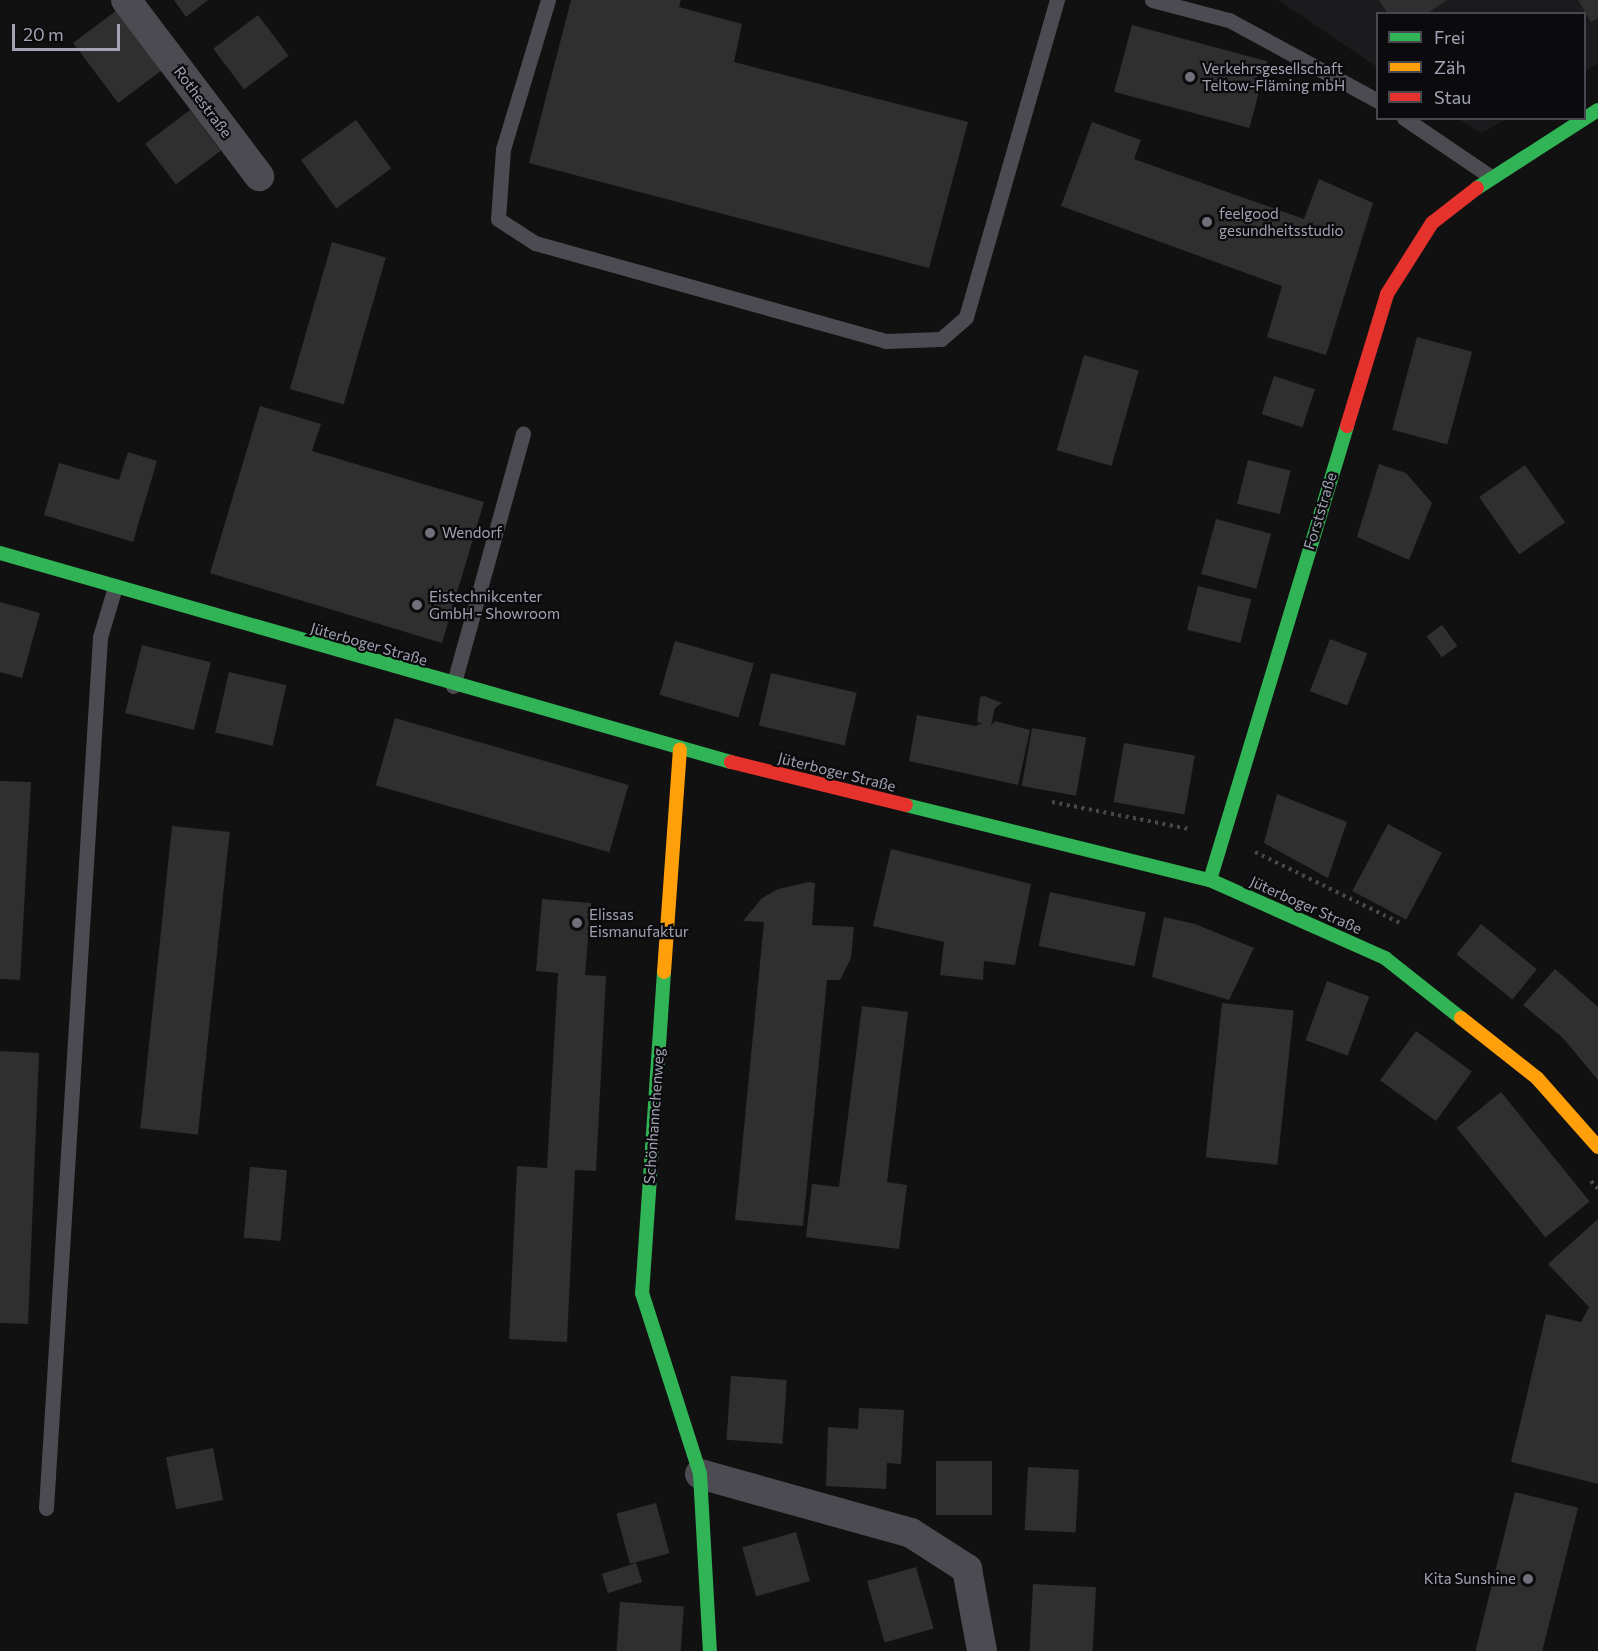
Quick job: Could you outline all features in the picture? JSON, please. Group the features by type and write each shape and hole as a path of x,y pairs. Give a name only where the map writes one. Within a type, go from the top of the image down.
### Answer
{"street":[{"name":"Rothestraße","path":"126,0 259,176"},
{"name":"Forststraße","path":"1209,880 1387,294 1432,223 1491,177 1582,120"},
{"name":"Jüterboger Straße","path":"0,553 680,750 1209,880 1384,958 1537,1078 1598,1147"},
{"name":"Schönhannchenweg","path":"680,750 642,1293 700,1474 712,1637 710,1651"},
{"path":"700,1474 911,1533 967,1569 982,1651"}],"lane":[{"path":"548,0 503,149 498,219 535,243 885,341 941,339 966,317 1057,0"},
{"path":"1152,0 1229,20 1376,100"},
{"path":"1407,120 1491,177"},
{"path":"453,686 523,434"},
{"path":"46,1508 100,637 115,587"}],"path":[{"path":"1584,1171 1598,1189"}],"shaded area":[{"path":"1278,0 1598,0 1598,63 1586,70 1586,12 1376,12 1376,66"},
{"path":"1460,120 1505,120 1481,133"}],"building":[{"path":"174,0 208,0 186,17"},
{"path":"571,0 681,0 679,7 742,24 734,62 968,122 929,268 529,163"},
{"path":"1379,0 1447,0 1429,12 1387,12"},
{"path":"1578,0 1598,0 1598,18 1591,22"},
{"path":"117,10 162,70 118,103 73,43"},
{"path":"258,15 289,56 244,89 213,49"},
{"name":"Verkehrsgesellschaft Teltow-Fläming mbH","path":"1132,25 1267,61 1249,128 1114,92"},
{"path":"190,110 221,151 176,184 145,144"},
{"path":"356,120 391,169 336,209 301,160"},
{"path":"1092,122 1141,140 1134,159 1304,219 1319,179 1373,203 1326,355 1267,337 1282,286 1061,206"},
{"path":"332,242 386,257 344,405 290,389"},
{"path":"1417,337 1472,352 1447,444 1392,430"},
{"path":"1084,355 1139,371 1112,466 1057,450"},
{"path":"1274,376 1315,389 1303,427 1262,414"},
{"path":"260,406 321,424 312,451 484,502 442,643 210,573"},
{"path":"128,452 157,461 133,542 44,515 59,463 119,480"},
{"path":"1248,460 1291,471 1280,514 1237,504"},
{"path":"1379,464 1406,473 1432,503 1409,560 1357,537"},
{"path":"1525,465 1565,522 1519,554 1479,497"},
{"path":"1216,519 1271,534 1256,589 1201,574"},
{"path":"1198,586 1251,599 1240,643 1187,630"},
{"path":"0,602 40,613 22,678 0,672"},
{"path":"1442,625 1457,646 1442,657 1427,636"},
{"path":"1330,639 1367,653 1347,706 1310,691"},
{"path":"675,641 754,664 738,717 660,695"},
{"path":"142,645 211,662 194,730 125,713"},
{"path":"229,672 286,685 273,746 215,732"},
{"path":"771,673 857,693 845,745 759,726"},
{"path":"984,696 1002,703 995,708 991,725 995,721 1030,730 1018,785 909,761 917,715 976,726 982,723 977,722 980,697"},
{"path":"395,718 629,785 609,852 376,785"},
{"path":"1032,728 1086,738 1076,796 1022,786"},
{"path":"1124,743 1195,756 1184,815 1114,802"},
{"path":"0,781 31,782 20,980 0,979"},
{"path":"1277,794 1347,822 1328,878 1264,843"},
{"path":"1388,824 1442,853 1406,920 1352,891"},
{"path":"172,826 230,832 198,1134 140,1128"},
{"path":"891,849 1031,884 1015,965 984,961 983,980 940,975 944,942 873,926"},
{"path":"809,882 815,883 812,925 854,927 851,958 840,980 827,980 803,1226 735,1220 764,922 743,921 762,898 778,889"},
{"path":"1050,892 1146,912 1134,966 1039,946"},
{"path":"542,899 591,903 585,975 606,976 596,1171 575,1170 567,1342 509,1339 517,1166 547,1168 558,973 536,971"},
{"path":"1164,917 1195,924 1254,948 1229,1000 1152,977"},
{"path":"1481,924 1537,969 1512,1000 1456,954"},
{"path":"1555,969 1598,1007 1598,1080 1563,1038 1523,1005"},
{"path":"1327,981 1369,996 1348,1056 1305,1040"},
{"path":"1222,1003 1294,1011 1277,1165 1206,1157"},
{"path":"862,1006 908,1012 887,1182 907,1185 899,1249 806,1237 812,1184 839,1187"},
{"path":"1416,1031 1472,1072 1436,1121 1380,1080"},
{"path":"0,1051 39,1053 28,1324 0,1323"},
{"path":"1501,1092 1590,1202 1545,1237 1457,1128"},
{"path":"250,1167 287,1170 281,1241 244,1238"},
{"path":"1598,1219 1598,1484 1511,1462 1546,1314 1581,1322 1589,1307 1548,1264"},
{"path":"731,1376 787,1380 782,1444 727,1440"},
{"path":"859,1408 904,1410 901,1464 887,1463 886,1489 826,1486 828,1427 858,1429"},
{"path":"213,1448 223,1500 176,1509 166,1457"},
{"path":"936,1461 992,1461 992,1515 936,1515"},
{"path":"1028,1467 1079,1470 1076,1533 1025,1530"},
{"name":"Kita Sunshine","path":"1515,1492 1578,1508 1542,1651 1476,1650"},
{"path":"656,1503 669,1553 630,1564 616,1514"},
{"path":"796,1532 810,1581 756,1596 742,1547"},
{"path":"636,1563 642,1582 608,1593 602,1574"},
{"path":"916,1567 934,1629 885,1643 867,1581"},
{"path":"1033,1584 1096,1587 1093,1651 1029,1651"},
{"path":"620,1602 684,1606 681,1651 617,1651"}],"traffic: fast":[{"path":"1586,118 1598,110"},
{"path":"1477,188 1582,120"},
{"path":"1210,880 1347,426"},
{"path":"0,553 731,762"},
{"path":"906,805 1210,880 1385,958 1461,1018"},
{"path":"664,972 642,1293 700,1474 710,1651"}],"traffic: slow":[{"path":"664,972 680,750"},
{"path":"1461,1018 1537,1078 1598,1147"}],"traffic: jam":[{"path":"1347,426 1387,294 1432,223 1477,188"},
{"path":"731,762 906,805"}],"place":[{"name":"Verkehrsgesellschaft Teltow-Fläming mbH","path":"1190,77"},
{"name":"feelgood gesundheitsstudio","path":"1207,222"},
{"name":"Wendorf","path":"430,533"},
{"name":"Eistechnikcenter GmbH - Showroom","path":"417,605"},
{"name":"Elissas Eismanufaktur","path":"577,923"},
{"name":"Kita Sunshine","path":"1528,1579"}]}
